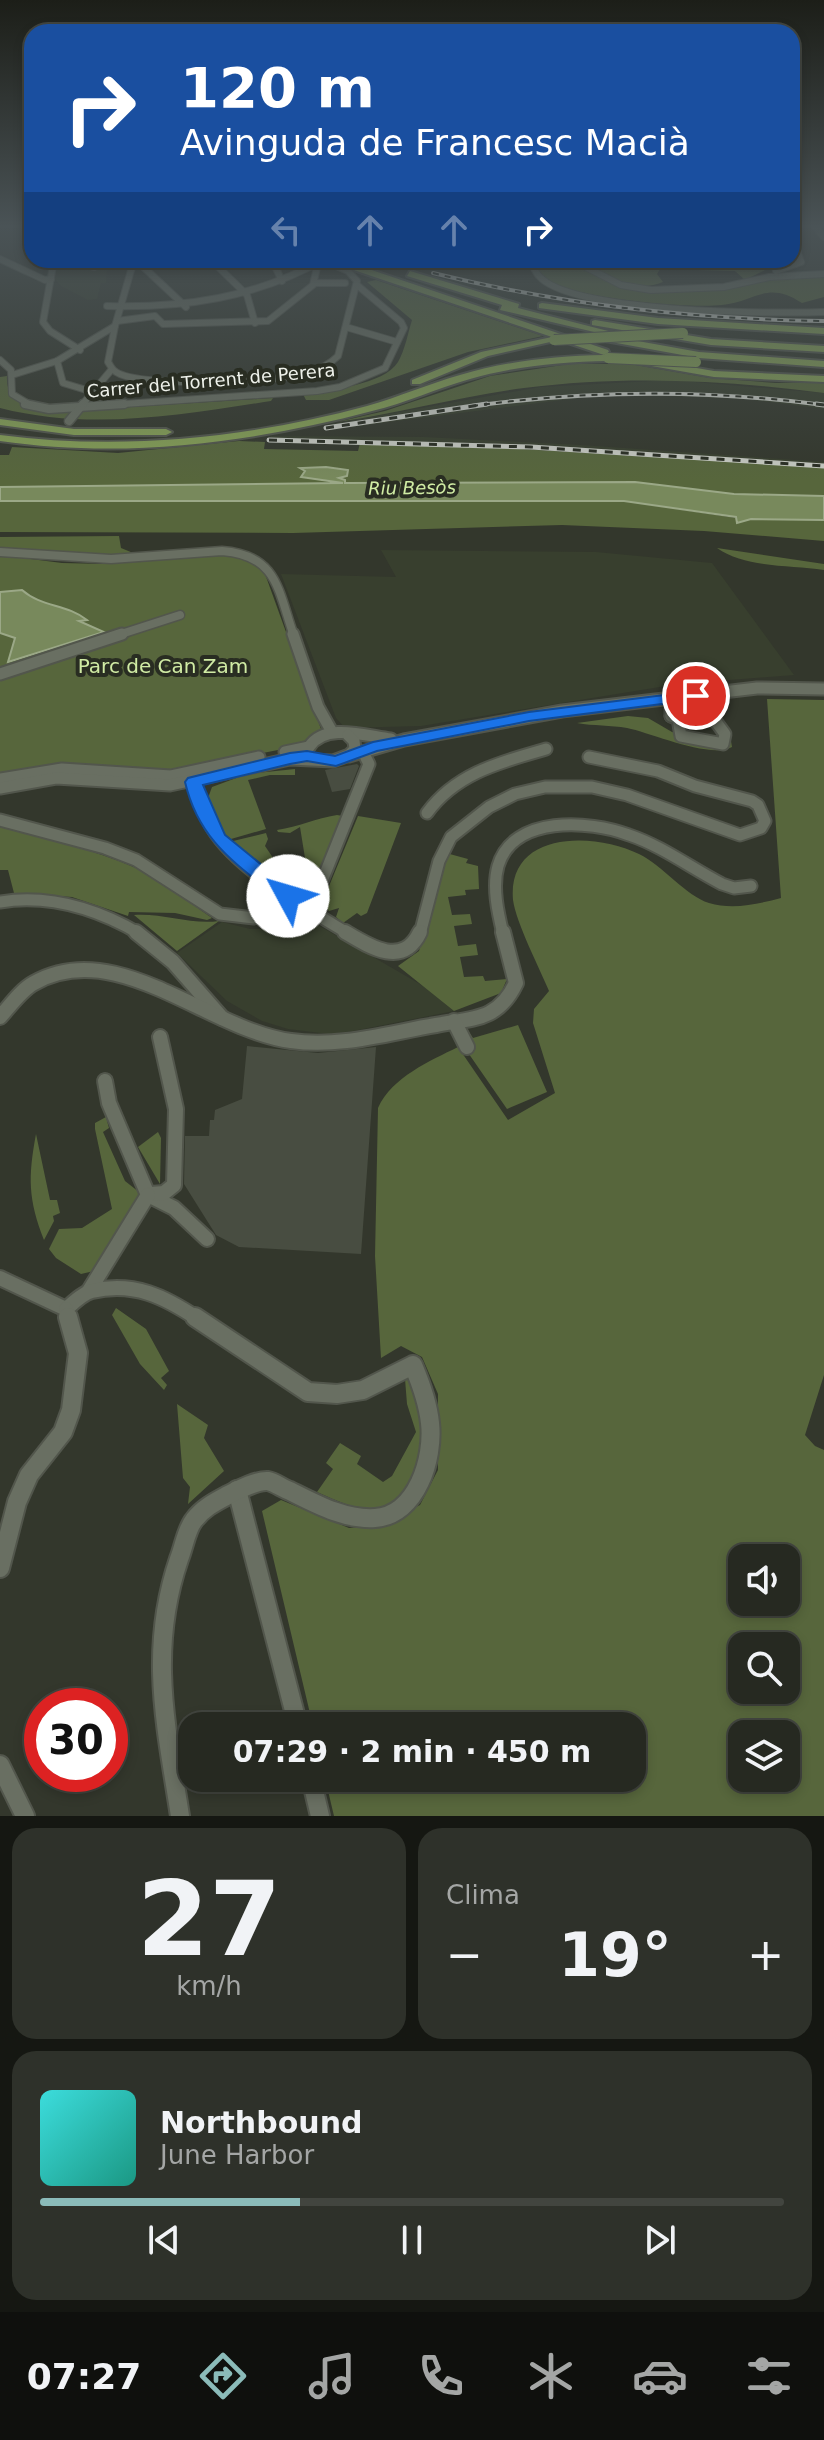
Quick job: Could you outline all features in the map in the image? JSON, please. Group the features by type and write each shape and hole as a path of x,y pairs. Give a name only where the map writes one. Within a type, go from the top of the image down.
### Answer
{"highway":[{"path":"484,312 632,360 728,376 823,369"},
{"path":"503,312 577,332 685,353 823,369"},
{"path":"511,312 649,341 723,350 823,369"},
{"path":"521,312 649,341"},
{"path":"544,312 720,343 824,349"},
{"path":"579,312 683,328 824,338"},
{"path":"0,425 72,436 173,432 342,405 389,392 485,354 554,340 683,328 824,330"},
{"path":"577,332 677,350 823,369"},
{"path":"0,438 89,446 210,438 356,412 494,369 552,360 608,358 823,369"},
{"path":"0,414 69,421"}],"street":[{"path":"45,312 43,322 50,331 80,350"},
{"path":"120,312 106,356 112,369 125,375 153,380 274,379 310,372 329,364 340,352 350,312"},
{"path":"191,312 196,324"},
{"path":"256,312 259,322"},
{"path":"0,360 8,364 12,375 80,350 116,324 156,316 160,324 259,322 272,319 280,312"},
{"path":"346,327 397,342 404,325 388,312"},
{"path":"96,340 110,342"},
{"name":"Carrer del Torrent de Perera","path":"12,375 11,391 20,402 42,408 79,409 293,393 340,387 382,370 388,365 397,342"},
{"path":"57,361 63,383 93,392"},
{"path":"69,421 112,369"},
{"path":"243,397 253,379"},
{"path":"274,379 283,382 293,393"},
{"path":"0,552 63,560 109,561 238,552 261,560 273,575 318,707 332,732"},
{"path":"0,674 180,615"},
{"path":"0,788 56,778 139,785 194,782 290,759 336,761 404,740 551,713 757,688 824,689"},
{"path":"671,700 671,716"},
{"path":"671,716 714,719 725,734 723,744 681,736 678,719 671,716"},
{"path":"0,779 62,769 134,776 182,775 309,747 319,735 332,732 404,740"},
{"path":"348,735 356,745 349,756"},
{"path":"309,747 316,758"},
{"path":"427,813 435,799 452,785 480,770 546,749"},
{"path":"194,782 197,796 218,839 281,892 373,949 395,953 402,951 419,936 439,861 451,837 500,800 545,787 573,786 609,791 740,835 761,828 765,821 758,805 752,801 695,786 658,771 589,757"},
{"path":"0,820 105,848 136,860 220,914 254,918 316,896 369,764 366,758"},
{"path":"0,1017 14,996 48,975 76,969 108,969 144,982 204,1014 222,1018 260,1035 289,1041 351,1042 478,1016 504,1005 516,983 503,934 496,878 504,854 529,834 569,824 613,830 640,840 722,884 734,888 751,886"},
{"path":"0,902 30,897 72,905 141,935 203,994 222,1018"},
{"path":"454,1021 467,1047"},
{"path":"148,1195 164,1193 174,1185 176,1109 160,1037"},
{"path":"105,1081 109,1103 148,1195 174,1208 207,1239"},
{"path":"66,1309 89,1291 148,1195"},
{"path":"0,1278 66,1309 78,1353 71,1410 63,1432 29,1475 17,1502 0,1568"},
{"path":"89,1291 136,1289 167,1298 308,1392 331,1396 357,1392 388,1381 413,1365 426,1395 431,1437 419,1484 406,1506 380,1518 325,1510 267,1481 237,1490 205,1508 192,1522 174,1575 160,1659 161,1691 180,1816"},
{"path":"237,1490 294,1712"},
{"path":"0,1765 25,1816"},
{"path":"314,1792 320,1816"}],"shaded area":[{"path":"671,380 824,393 824,409 747,399 609,394 327,430 326,425 540,387"},
{"path":"271,436 424,437 581,445 824,462 824,467 505,448 270,442"},
{"path":"381,550 596,552 712,563 794,675 678,684 421,726 345,728 336,718 281,574 396,577"},
{"path":"304,917 425,987 454,1011 329,1034 288,1029 262,1021 227,1001 177,953 222,922 250,929 269,929"}],"green space":[{"path":"402,312 471,312 543,336 468,352 329,400 306,400 303,394 368,381 391,370 398,362 412,320"},
{"path":"569,364 630,364 710,378 776,383 824,382 824,393 712,382 599,381 501,391 337,422 385,411 490,376"},
{"path":"7,376 8,388 19,402 48,410 273,398 271,401 169,415 68,419 0,408 0,377"},
{"path":"239,441 265,442 264,449 358,451 360,443 505,448 824,467 824,496 734,494 635,482 0,487 0,455 9,455 12,447 118,453"},
{"path":"0,501 624,501 736,518 737,523 751,519 824,520 824,541 704,531 562,525 293,533 0,532"},
{"path":"119,536 121,548 138,555 116,557 0,548 0,537"},
{"path":"717,548 824,564 824,570 768,565 741,559"},
{"name":"Parc de Can Zam","path":"0,555 62,563 105,564 229,555 255,562 264,571 321,729 303,745 161,773 55,764 0,773"},
{"path":"767,699 824,700 824,1375 805,1435 815,1446 824,1450 824,1816 334,1816 328,1792 646,1792 646,1712 310,1712 262,1511 281,1500 349,1528 379,1525 420,1505 438,1470 438,1394 422,1357 401,1346 381,1358 375,1256 378,1108 392,1087 402,1079 458,1047 508,1120 555,1093 533,1023 534,1009 549,991 523,933 513,900 515,877 524,860 539,849 557,842 600,842 648,859 709,903 727,906 781,898"},
{"path":"628,716 648,718 672,732 726,744 731,741 732,747 722,750 695,748 627,728 577,723"},
{"path":"295,769 295,775 270,775 248,780 266,829 231,839 224,833 208,798 212,787 247,774"},
{"path":"343,816 315,886 310,889 300,827 290,833 277,830"},
{"path":"358,816 401,823 367,913 361,916 357,913 343,923 336,917 339,908 329,911 322,903"},
{"path":"0,827 120,861 165,884 212,918 207,920 175,913 129,912 128,916 72,897 14,893 8,870 0,870"},
{"path":"266,833 268,839 265,846 288,885 233,841"},
{"path":"446,853 468,859 466,863 478,866 479,889 465,890 466,895 448,897 452,915 470,914 472,924 454,926 458,946 476,944 478,955 460,957 464,977 483,976 485,981 507,979 501,993 454,1011 398,966 419,951"},
{"path":"134,915 198,921 219,921 177,951"},
{"path":"518,1025 547,1092 507,1109 462,1044 463,1030 467,1029 473,1038"},
{"path":"106,1117 109,1128 103,1132 125,1181 139,1192 139,1196 94,1271 81,1274 56,1258 49,1249 59,1229 82,1228 112,1209 95,1129 95,1123"},
{"path":"158,1132 161,1138 160,1184 138,1147"},
{"path":"36,1134 50,1200 57,1200 60,1213 53,1216 54,1221 44,1240 31,1188"},
{"path":"116,1308 146,1329 169,1371 161,1378 167,1385 164,1390 140,1364 112,1315"},
{"path":"409,1377 424,1413 420,1458 403,1501 369,1509 317,1492 333,1469 326,1463 340,1443 361,1456 357,1464 383,1482 392,1476 416,1432 407,1404 405,1379"},
{"path":"177,1404 208,1425 204,1438 224,1471 188,1504 190,1487 183,1478"}],"water":[{"name":"Riu Besòs","path":"300,468 348,470 347,476 339,478 345,483 635,482 734,494 824,496 824,520 751,519 737,523 736,517 624,501 0,501 0,487 343,483 301,477 305,471"},
{"path":"22,590 37,600 79,615 87,620 79,621 104,632 8,662 15,638 0,633 0,592"}],"building":[{"path":"359,766 350,789 332,792 325,770"},
{"path":"247,1046 318,1053 376,1047 361,1254 239,1247 216,1235 184,1184 185,1136 209,1136 210,1120 214,1120 215,1110 242,1099"}],"railway":[{"path":"664,312 824,321"},
{"path":"479,405 604,394 736,396 824,405 816,404"},
{"path":"479,405 487,404"},
{"path":"326,428 479,405"},
{"path":"472,406 479,405"},
{"path":"269,440 531,447 824,466"}],"route":[{"path":"288,896 218,839 197,796 194,782 239,769 307,756 336,761 373,747 529,716 696,696"}]}
